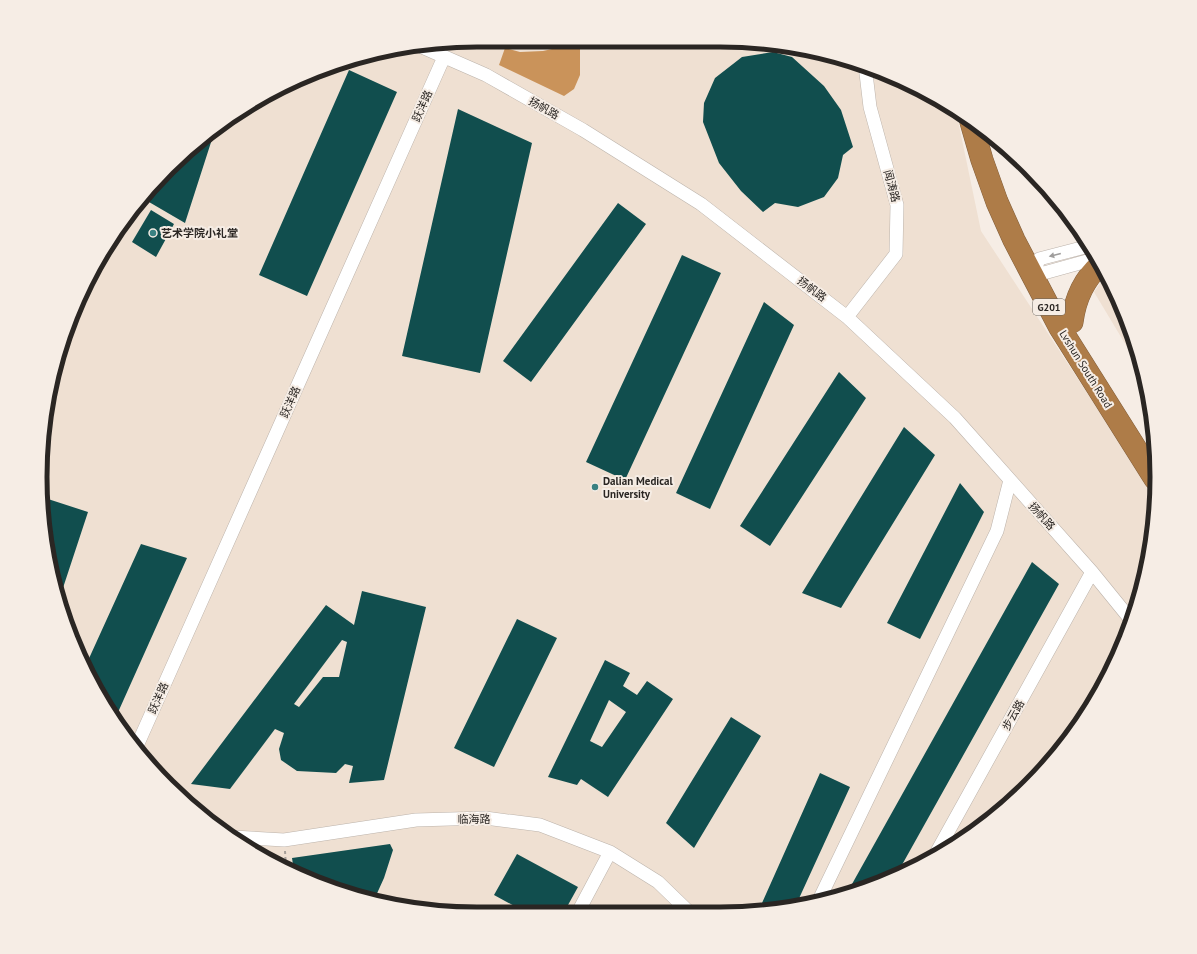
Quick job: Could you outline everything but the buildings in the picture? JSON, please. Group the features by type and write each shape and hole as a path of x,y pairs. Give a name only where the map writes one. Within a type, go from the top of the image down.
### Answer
{"highway":[{"name":"Lvshun South Road","path":"973,129 997,202 1014,240 1039,269 1148,442"},
{"name":"Lvshun South Road","path":"992,144 1010,198 1039,269 1060,328 1150,470"},
{"path":"1072,322 1074,307 1079,294 1088,279 1096,270"}],"street":[{"name":"扬帆路","path":"429,50 486,75 583,130 694,200 848,316 955,418 1092,572 1127,615"},
{"name":"跃洋路","path":"139,742 444,57"},
{"name":"闻涛路","path":"848,316 896,254 897,205 870,107 866,73"},
{"path":"1039,269 1084,248"},
{"path":"1039,269 1090,259"},
{"path":"822,894 997,530 1010,480"},
{"name":"步云路","path":"940,846 1092,572"},
{"name":"临海路","path":"242,838 284,840 416,820 485,818 540,825 610,852 658,882 684,907"},
{"path":"581,907 610,852"}],"path":[{"path":"284,840 286,862"}],"shaded area":[{"path":"561,47 580,47 580,75 574,89 564,96 499,65 505,48 520,52 543,51"},
{"name":"Dalian Medical University","path":"720,47 748,48 804,55 858,70 885,80 910,91 957,118 981,231 1150,488 1146,533 1142,561 1135,588 1117,642 1106,667 1078,716 1043,761 1004,800 959,835 910,863 858,884 831,892 804,899 748,906 477,907 449,906 393,899 339,884 287,863 238,835 215,818 193,800 154,761 119,716 91,667 70,615 62,588 55,561 48,505 48,449 51,421 55,393 70,339 91,287 105,262 119,238 154,193 193,154 215,136 238,119 287,91 339,70 366,62 393,55 449,48"},
{"path":"1102,280 1117,312 1132,355 1094,292"}],"place":[{"name":"艺术学院小礼堂","path":"153,233"},
{"name":"Dalian Medical University","path":"595,487"}]}
